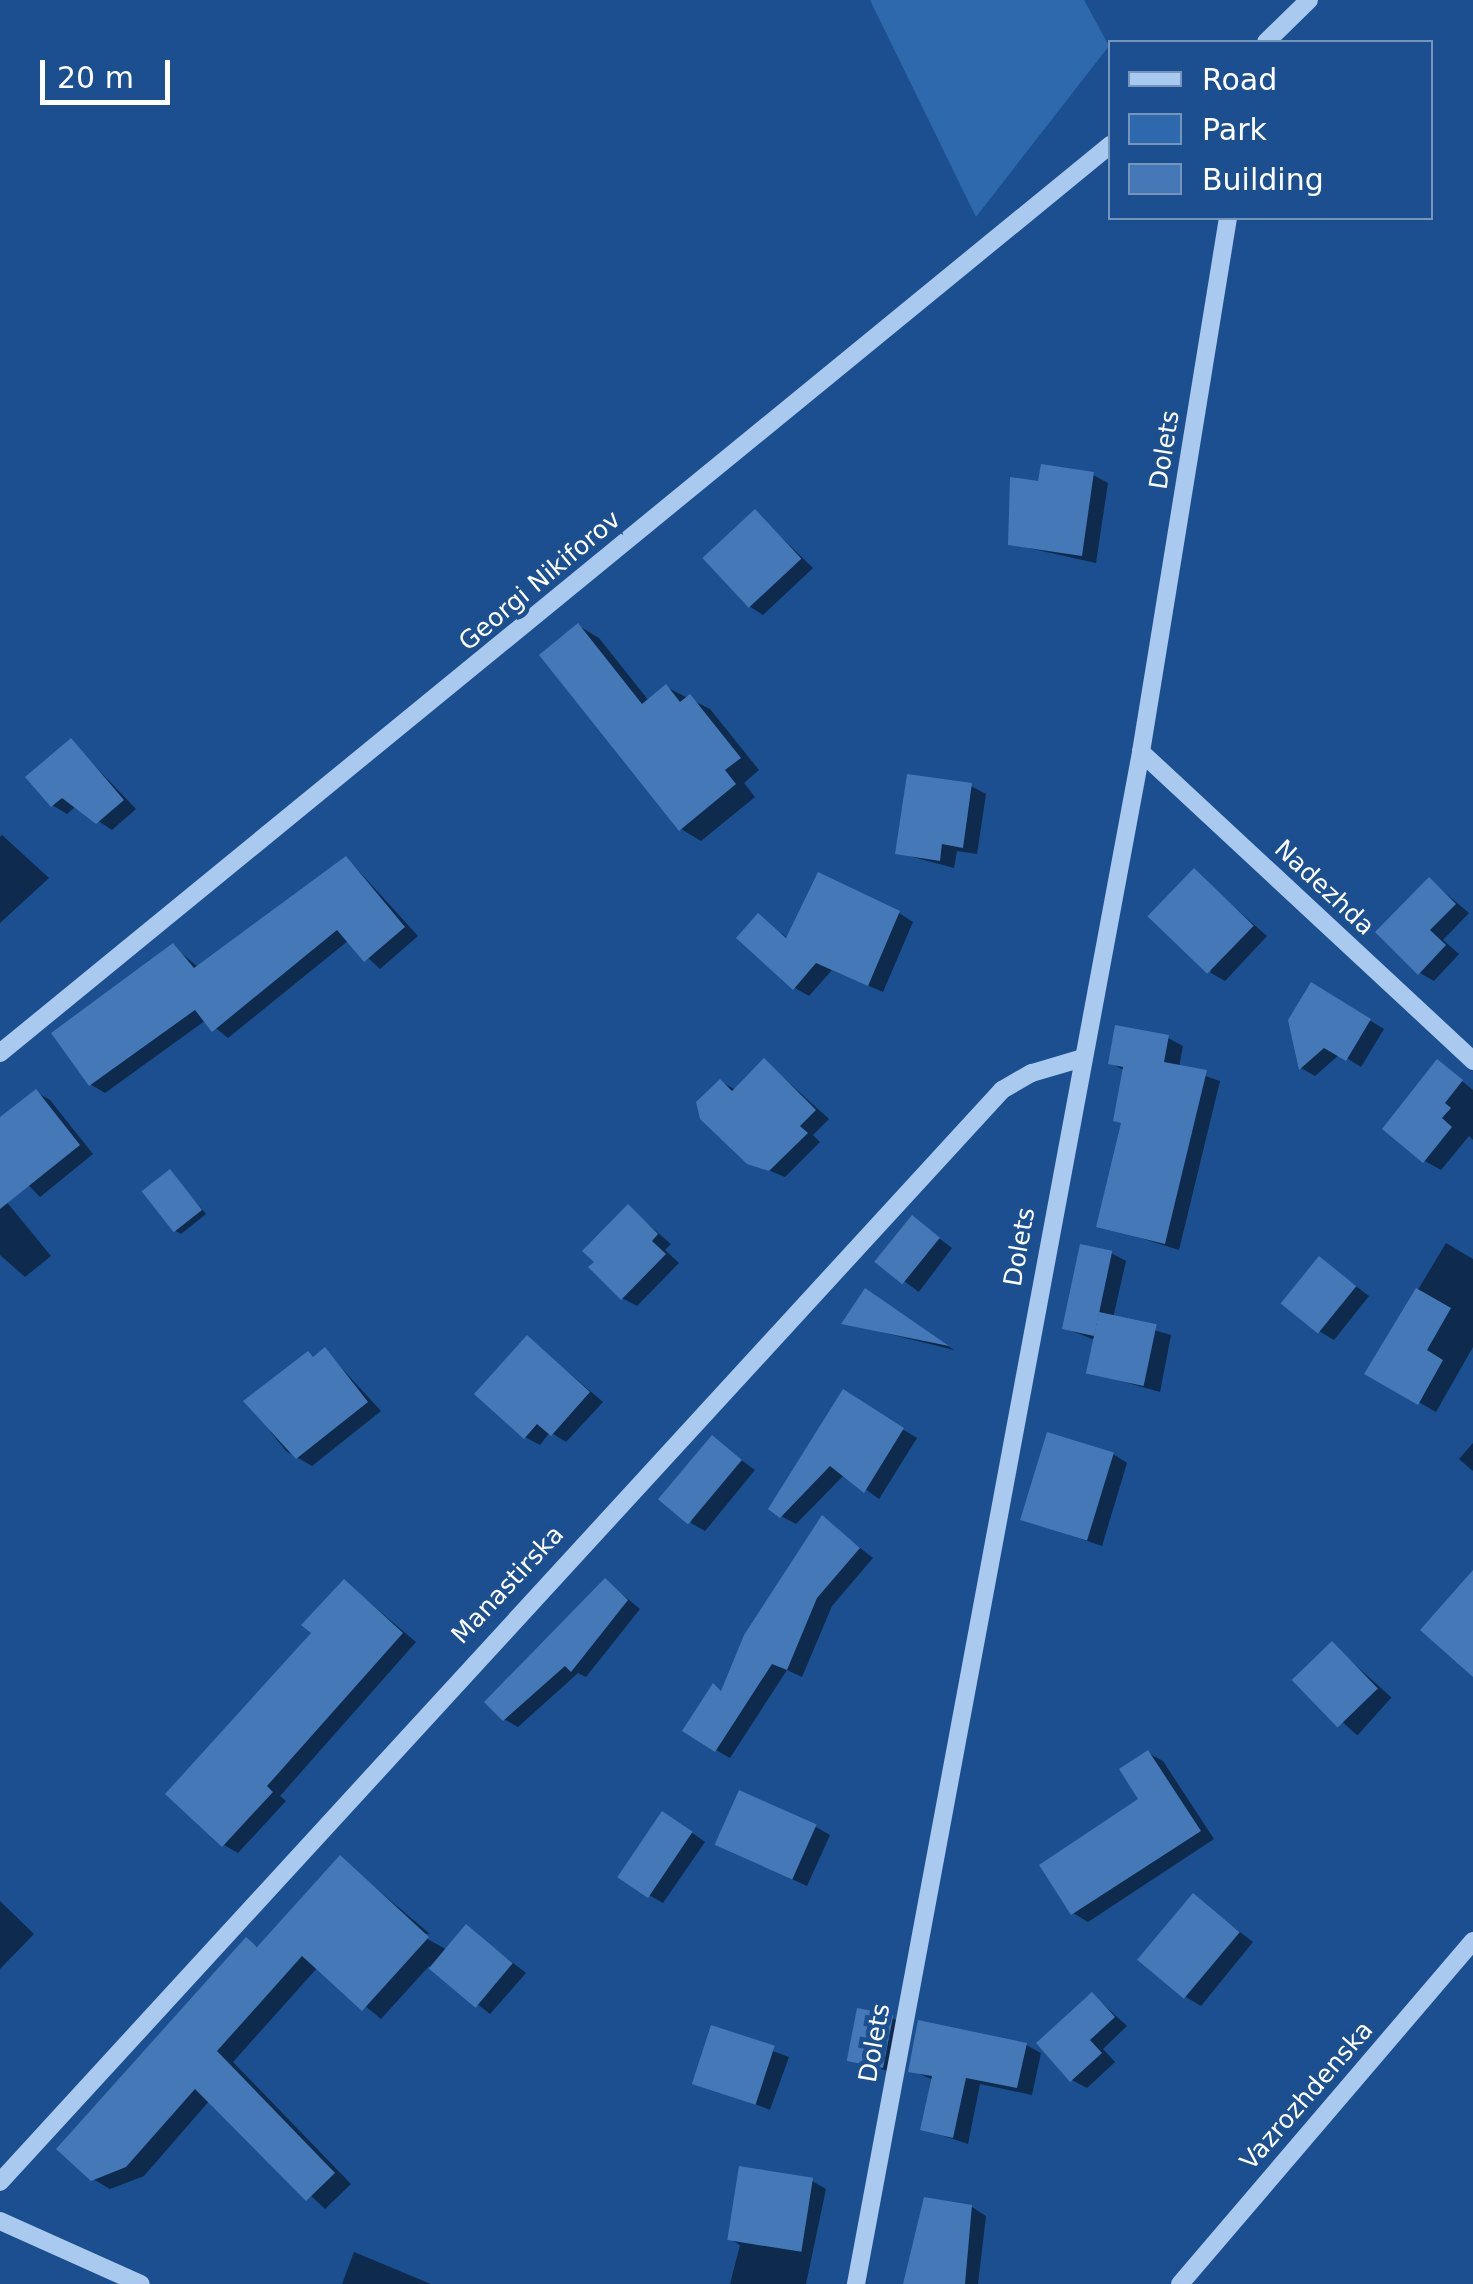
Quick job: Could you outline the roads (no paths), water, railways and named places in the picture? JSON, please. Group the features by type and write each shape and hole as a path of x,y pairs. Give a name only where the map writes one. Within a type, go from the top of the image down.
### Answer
{"street":[{"path":"1268,40 1309,0"},
{"name":"Georgi Nikiforov","path":"0,1053 1108,147"},
{"name":"Dolets","path":"856,2284 1080,1058 1142,752 1228,220"},
{"name":"Nadezhda","path":"1142,752 1473,1060"},
{"name":"Manastirska","path":"0,2182 1002,1090 1080,1058"},
{"name":"Vazrozhdenska","path":"1180,2284 1473,1941"},
{"path":"0,2221 141,2284"}]}
